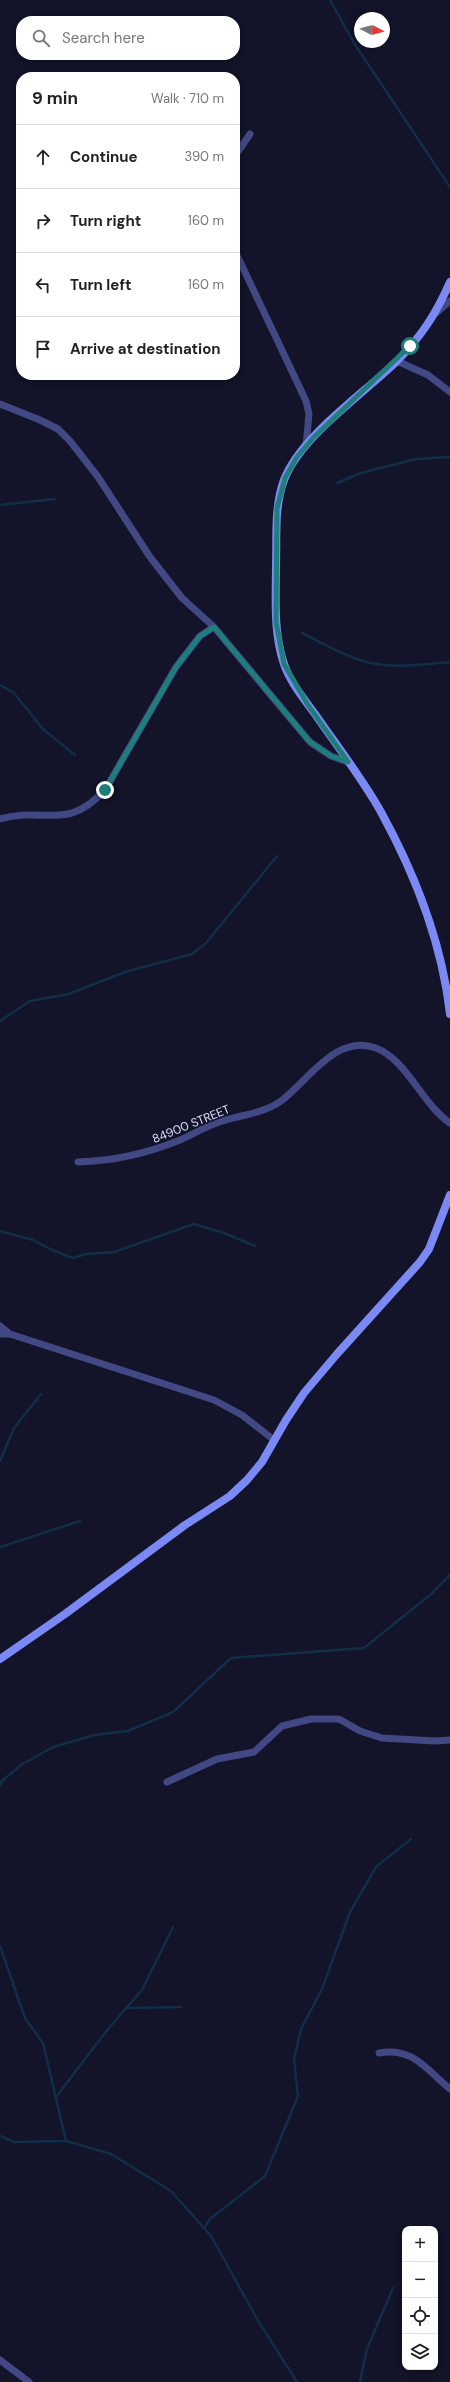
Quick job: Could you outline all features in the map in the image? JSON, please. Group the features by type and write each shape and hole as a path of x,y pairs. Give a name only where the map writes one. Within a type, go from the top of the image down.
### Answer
{"street":[{"path":"240,149 250,134"},
{"path":"240,262 306,401 309,414 306,446"},
{"path":"450,282 436,313 426,328 397,361 306,446 285,478 277,508 276,622 278,642 290,676 380,810 405,862 426,914 442,965 450,1014"},
{"path":"436,313 450,301"},
{"path":"397,361 428,375 450,392"},
{"path":"0,404 58,429 70,441 98,477 150,557 182,598 214,627 310,742 331,756 348,762"},
{"path":"0,819 26,814 70,814 92,804 105,790 176,667 200,636 214,627"},
{"name":"84900 STREET","path":"78,1162 109,1161 130,1158 169,1144 205,1127 270,1108 281,1101 320,1064 347,1048 362,1046 376,1048 391,1057 435,1111 450,1123"},
{"path":"0,1659 71,1610 185,1525 230,1496 247,1480 262,1462 286,1420 309,1387 420,1262 429,1249 450,1194"},
{"path":"0,1326 10,1334"},
{"path":"0,1334 10,1334 214,1400 242,1415 274,1440"},
{"path":"167,1782 217,1759 254,1752 282,1726 311,1719 339,1720 360,1731 382,1738 435,1741 450,1740"},
{"path":"379,2053 397,2051 415,2059 450,2089"},
{"path":"0,2360 29,2382"}],"waterway":[{"path":"330,0 354,43 450,187"},
{"path":"337,483 361,473 416,459 450,457"},
{"path":"0,505 55,499"},
{"path":"302,633 347,655 376,664 404,666 450,662"},
{"path":"0,685 13,692 43,729 75,755"},
{"path":"0,1021 30,1001 69,994 125,972 192,954 206,943 277,856"},
{"path":"0,1231 33,1240 52,1250 73,1258 86,1254 114,1252 194,1224 224,1233 255,1246"},
{"path":"0,1461 14,1428 41,1394"},
{"path":"0,1547 80,1521"},
{"path":"0,1786 2,1781 21,1765 53,1747 94,1735 128,1731 173,1712 231,1658 364,1648 430,1595 450,1575"},
{"path":"204,2228 210,2219 265,2176 298,2096 294,2059 301,2029 322,1989 350,1912 376,1867 411,1839"},
{"path":"56,2097 108,2029 142,1990 173,1927"},
{"path":"0,1946 25,2018 43,2043 66,2141"},
{"path":"127,2008 181,2007"},
{"path":"0,2136 14,2142 66,2141 111,2154 171,2191 211,2236 257,2319 297,2382"},
{"path":"360,2382 367,2349 393,2288"}],"route":[{"path":"105,790 176,667 200,636 214,627 310,742 318,749 331,756 348,762 308,705 284,664 278,642 276,622 277,508 285,478 297,457 314,437 397,361 410,346"}]}
